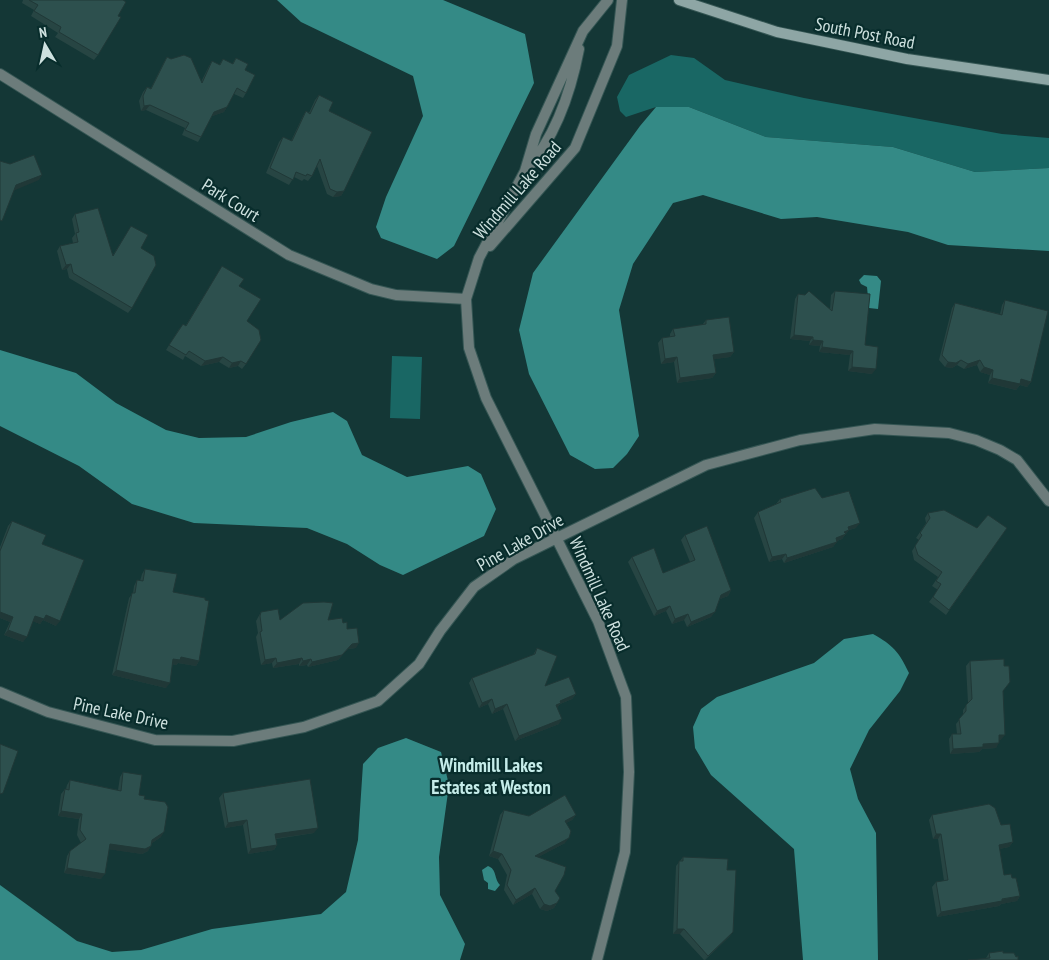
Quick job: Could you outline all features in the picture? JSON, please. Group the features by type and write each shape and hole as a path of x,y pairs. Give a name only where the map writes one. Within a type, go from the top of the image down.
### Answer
{"street":[{"name":"Windmill Lake Road","path":"597,960 625,852 628,772 626,697 598,621 486,398 469,348 466,299 479,258 525,171 536,134 583,31 608,0"},
{"name":"Windmill Lake Road","path":"479,258 575,148 617,46 622,0"},
{"name":"South Post Road","path":"679,0 777,32 907,59 1049,80"},
{"name":"Park Court","path":"0,74 289,255 370,289 396,295 466,299"},
{"name":"Pine Lake Drive","path":"0,692 48,712 155,740 233,741 304,727 378,701 419,664 440,631 474,587 514,559 706,465 800,440 875,429 949,433 976,440 1018,460 1049,501"}],"shaded area":[{"path":"277,0 443,0 525,34 534,83 454,246 437,259 381,238 376,227 386,197 423,116 413,76 301,22"},
{"path":"671,55 694,58 725,80 804,98 1002,134 1049,138 1049,168 975,172 893,147 766,137 689,107 656,107 626,117 620,111 617,97 629,75"},
{"path":"656,107 689,107 766,137 893,147 975,172 1049,168 1049,251 948,245 908,232 817,217 781,219 703,195 673,203 633,264 619,310 639,436 627,454 613,468 595,469 570,455 529,374 519,330 533,273 640,126"},
{"path":"864,275 877,276 881,281 878,309 869,308 867,287 861,284 859,280"},
{"path":"0,350 76,373 116,403 166,430 199,438 246,437 291,422 333,412 347,421 362,455 407,477 468,466 481,474 496,509 484,536 403,575 380,565 347,544 307,528 194,523 132,504 79,466 0,426"},
{"path":"392,356 422,357 420,419 390,418"},
{"path":"873,634 895,650 909,673 900,691 869,730 850,769 858,799 876,833 878,960 803,960 794,849 711,775 695,748 693,727 701,709 717,697 814,663 844,639"},
{"path":"406,738 441,752 449,785 439,857 440,895 465,944 460,960 0,960 0,885 77,941 112,952 141,950 212,929 321,914 346,892 358,840 363,764 378,748"},
{"path":"488,866 493,869 500,885 495,891 488,889 488,883 484,880 482,870"}],"building":[{"path":"29,0 123,0 126,2 118,16 121,17 98,55 59,32 61,27 34,11 38,5"},
{"path":"184,55 191,58 202,83 212,61 220,65 223,59 233,64 236,58 248,64 245,70 255,75 246,93 237,88 227,107 214,112 201,137 185,130 189,123 150,105 144,106 143,96 147,87 151,89 167,57 171,59"},
{"path":"319,95 333,102 329,111 372,132 344,191 337,192 330,189 320,159 312,176 296,172 293,180 270,168 283,137 292,141 306,111 310,114"},
{"path":"34,155 42,175 16,185 2,221 0,220 0,161 10,164"},
{"path":"98,208 113,256 131,226 148,235 141,248 154,256 156,265 132,308 73,273 71,264 66,265 60,246 78,242 76,233 79,232 75,214"},
{"path":"222,266 244,279 239,286 261,299 247,321 259,330 261,340 246,364 241,361 232,363 223,357 205,361 189,351 186,355 169,345 183,324 186,326"},
{"path":"809,291 832,311 835,291 870,294 865,345 878,347 876,369 852,367 853,351 822,347 823,341 813,340 813,337 794,335 798,294 805,295"},
{"path":"1005,300 1048,311 1031,382 1021,379 1020,384 992,378 993,370 984,367 980,360 968,364 961,360 956,363 948,362 942,355 955,303 1002,315"},
{"path":"729,317 734,352 713,355 716,373 680,378 677,357 665,359 662,338 675,336 673,329 706,324 706,320"},
{"path":"815,488 822,498 849,491 860,523 848,527 849,530 844,532 846,534 836,538 837,542 787,558 786,554 772,557 758,512 781,502 780,499"},
{"path":"944,510 977,528 988,515 1007,528 949,610 933,597 941,584 936,581 942,572 918,555 915,546 922,535 920,533 930,518 928,513"},
{"path":"12,521 46,535 42,544 84,560 60,621 46,615 44,619 35,616 27,637 8,630 13,617 0,612 0,551"},
{"path":"707,526 731,590 721,595 715,612 691,622 688,614 675,619 670,606 657,611 632,557 654,548 663,573 695,560 685,535"},
{"path":"145,569 177,574 173,592 205,598 205,600 209,601 199,661 181,657 180,660 173,659 170,683 116,670 132,593 135,593 137,580 143,581"},
{"path":"303,603 333,603 328,620 342,618 343,623 347,622 347,629 357,628 359,643 352,644 342,655 312,662 311,659 303,661 302,658 277,663 276,658 265,660 260,632 262,631 261,612 278,609 280,620"},
{"path":"537,648 557,656 545,686 569,677 576,694 560,701 561,703 556,705 562,719 519,736 507,704 495,709 492,699 482,703 472,678 535,654"},
{"path":"1004,659 1004,666 1009,666 1010,682 1003,691 1005,735 999,735 999,743 983,744 983,747 953,749 952,734 961,734 959,719 966,711 966,705 972,699 970,661"},
{"path":"0,744 18,751 3,793 0,794"},
{"path":"123,772 142,775 139,795 145,796 144,799 165,802 168,807 164,832 152,840 151,846 145,849 110,844 105,874 67,868 70,851 86,839 80,830 82,814 61,811 65,789 69,790 70,780 121,791"},
{"path":"310,779 318,828 275,834 277,845 251,849 247,820 228,823 223,793"},
{"path":"565,795 576,815 565,821 571,831 569,838 535,856 566,867 564,875 555,891 560,898 557,903 550,906 544,904 535,888 516,900 507,885 511,870 502,854 493,851 504,810 529,816"},
{"path":"989,804 995,808 1001,825 1010,824 1013,842 999,845 1004,875 1011,874 1012,878 1016,878 1020,896 941,912 936,882 948,880 941,834 936,834 932,815"},
{"path":"683,857 728,859 727,870 736,870 733,932 708,956 684,929 677,929 679,861 683,861"},
{"path":"1003,951 1003,953 1014,953 1016,957 1018,956 1018,960 968,960 990,958 989,953"}],"district":[{"name":"Windmill Lakes Estates at Weston","path":"491,776"}]}
